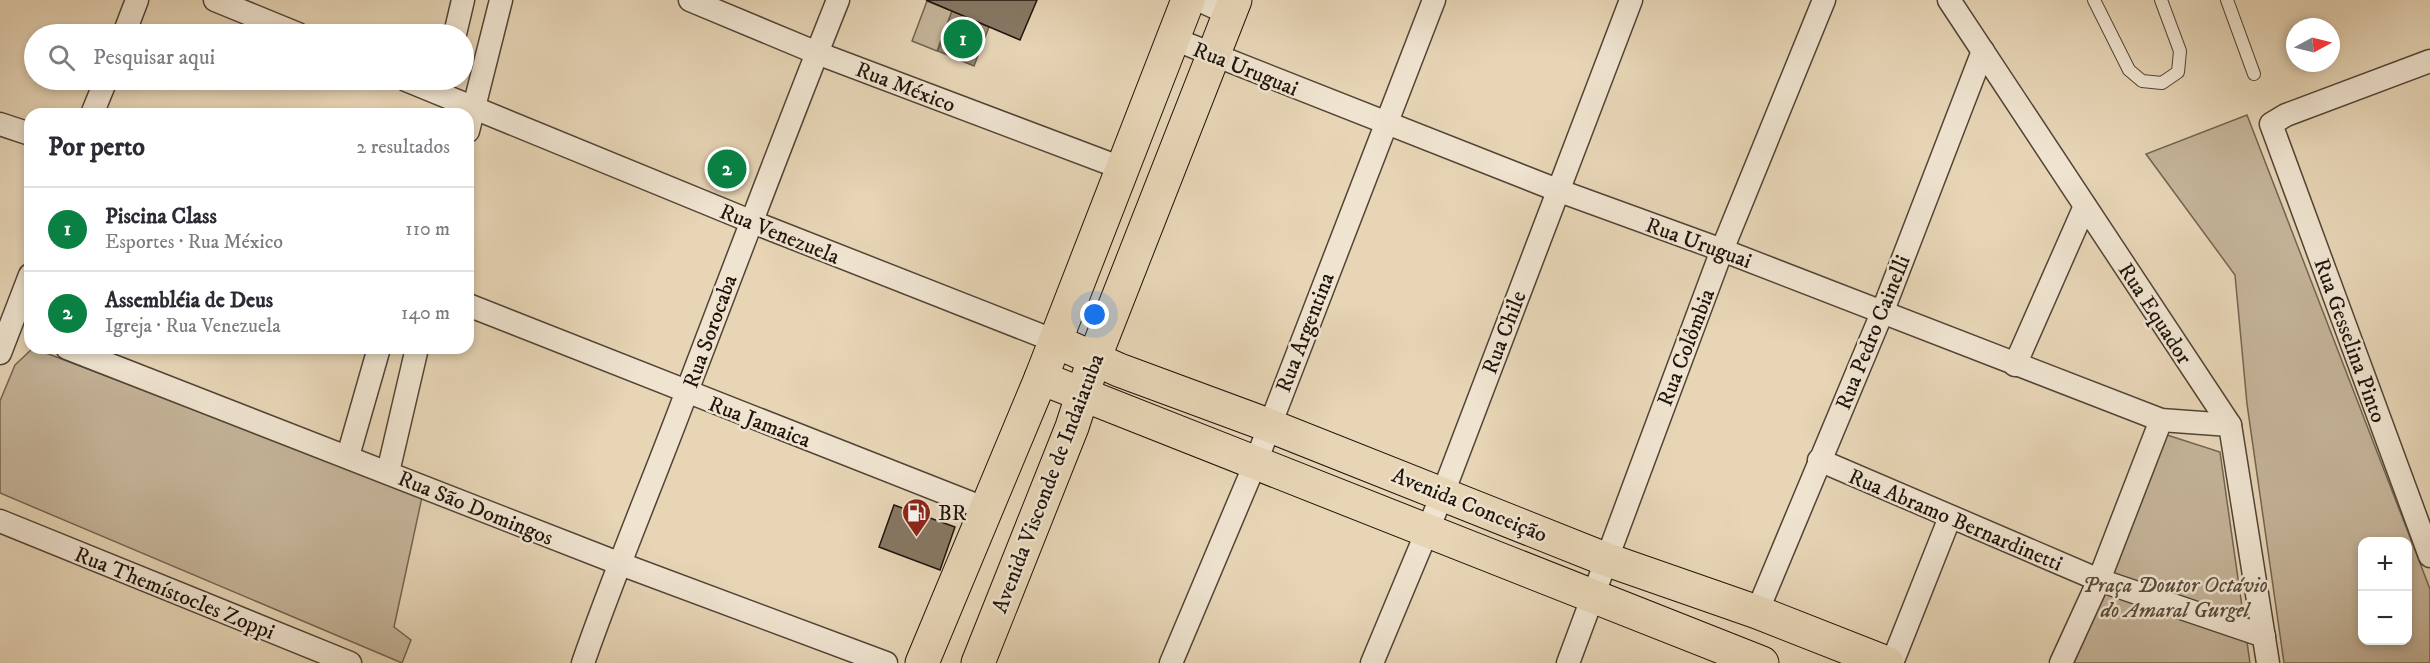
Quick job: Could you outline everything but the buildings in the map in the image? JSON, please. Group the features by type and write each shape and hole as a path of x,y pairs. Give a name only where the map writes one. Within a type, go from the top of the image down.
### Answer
{"main road":[{"name":"Avenida Visconde de Indaiatuba","path":"922,663 1041,378 1188,0"},
{"name":"Avenida Visconde de Indaiatuba","path":"978,663 1232,7"},
{"name":"Avenida Conceição","path":"1055,341 1094,359 1443,493 1605,559 1757,612 1887,663"},
{"name":"Avenida Conceição","path":"1041,378 1760,663"}],"street":[{"path":"128,24 137,0"},
{"path":"215,0 274,24"},
{"path":"457,24 463,0"},
{"path":"474,107 501,0"},
{"name":"Rua México","path":"690,0 817,53 1124,169"},
{"name":"Rua Sorocaba","path":"582,663 618,563 686,393 750,221 838,0"},
{"path":"1199,0 1232,7"},
{"name":"Rua Argentina","path":"1171,663 1255,464 1268,425 1434,0"},
{"name":"Rua Chile","path":"1372,663 1443,493 1631,0"},
{"name":"Rua Colômbia","path":"1568,663 1722,250 1824,0"},
{"name":"Rua Equador","path":"1949,0 2230,425 2268,663"},
{"name":"Rua Uruguai","path":"1174,39 1386,124 1722,250 2161,420 2230,425"},
{"name":"Rua Pedro Cainelli","path":"1757,612 1882,313 1983,51"},
{"name":"Rua Gesselina Pinto","path":"2430,61 2286,115 2271,124 2430,556"},
{"path":"94,108 102,90"},
{"name":"Rua Venezuela","path":"441,96 474,107 750,221 1055,341"},
{"path":"0,124 24,132"},
{"path":"2015,364 2085,206"},
{"path":"0,353 14,327 24,295"},
{"name":"Rua Jamaica","path":"474,307 686,393 986,509"},
{"name":"Rua São Domingos","path":"83,354 618,563 886,663"},
{"path":"348,456 377,354"},
{"path":"388,472 416,354"},
{"path":"2061,663 2099,580 2161,420"},
{"name":"Rua Abramo Bernardinetti","path":"1820,460 2099,580 2264,636"},
{"path":"1892,663 1950,517"},
{"name":"Rua Themístocles Zoppi","path":"0,521 350,663"}],"lane":[{"path":"2094,0 2129,70 2142,81 2162,83 2178,72 2180,51 2161,0"},
{"path":"2227,0 2254,74"}],"green space":[{"path":"927,1 952,11 937,51 912,41"},
{"path":"2247,115 2410,537 2358,537 2358,645 2412,645 2412,542 2430,589 2430,663 2284,663 2247,404 2235,275 2146,154"},
{"path":"27,354 49,354 422,497 394,627 411,640 402,663 0,493 0,401 15,365"},
{"name":"Praça Doutor Octávio do Amaral Gurgel","path":"2164,434 2220,452 2250,663 2074,663 2109,581"}],"water":[{"path":"952,11 989,27 974,66 938,51"}],"place":[{"name":"Piscina Class","path":"963,39"},
{"name":"Assembléia de Deus","path":"727,169"},
{"name":"BR","path":"917,538"}]}
